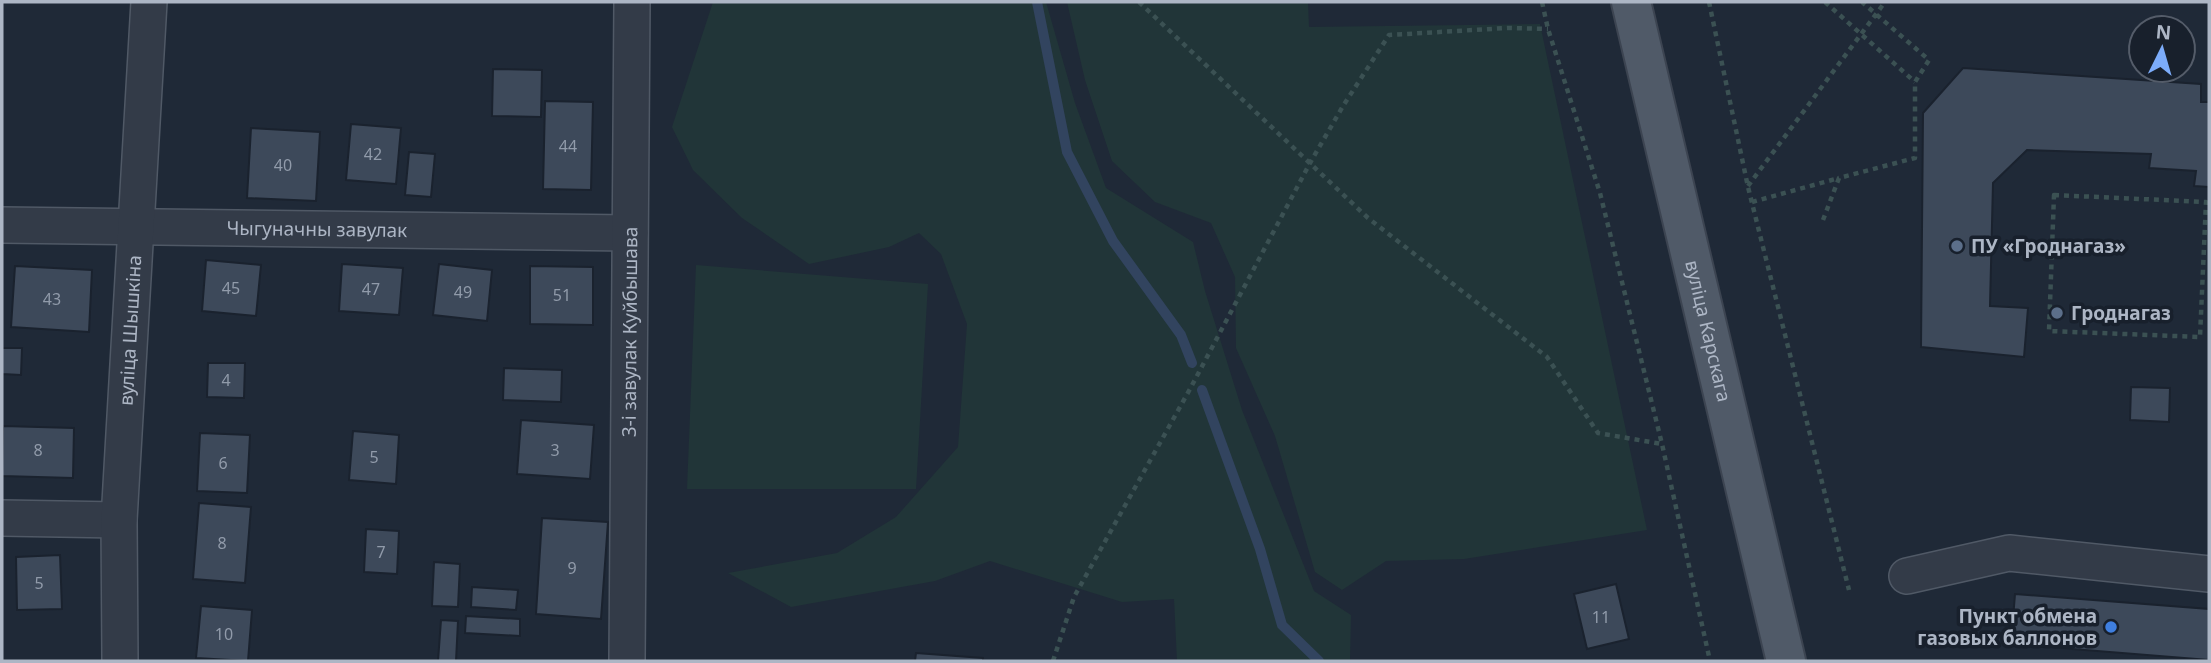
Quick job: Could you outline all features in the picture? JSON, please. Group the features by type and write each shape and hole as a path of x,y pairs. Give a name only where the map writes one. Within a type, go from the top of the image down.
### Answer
{"main road":[{"name":"вуліца Карскага","path":"1631,2 1786,661"}],"street":[{"name":"вуліца Шышкіна","path":"120,661 119,520 149,2"},
{"name":"3-і завулак Куйбышава","path":"627,661 632,2"},
{"name":"Чыгуначны завулак","path":"2,225 631,233"},
{"path":"2,518 119,520"},
{"path":"1907,576 2009,553 2209,574"}],"path":[{"path":"1139,2 1368,218 1547,357 1598,433 1662,444"},
{"path":"1542,2 1548,29 1600,193 1662,444 1710,661"},
{"path":"1709,2 1748,187 1849,590"},
{"path":"1825,2 1916,82"},
{"path":"1752,202 1915,158 1916,82 1929,60 1862,2"},
{"path":"1748,187 1885,2"},
{"path":"1053,661 1074,597 1190,389 1310,163 1343,106 1390,35 1507,28 1548,29"},
{"path":"1823,220 1839,178"},
{"path":"2054,195 2206,201 2206,277 2200,337 2049,331 2054,195"}],"green space":[{"path":"713,2 1046,2 1075,103 1106,188 1193,242 1205,291 1242,410 1314,591 1351,615 1350,661 1177,661 1174,599 1122,602 990,561 935,581 791,607 728,573 837,553 896,517 958,447 967,324 941,254 919,233 889,247 809,264 742,218 693,170 672,127"},
{"path":"1067,2 1308,2 1309,27 1540,24 1647,530 1464,559 1386,561 1342,590 1315,572 1275,436 1236,348 1235,277 1211,223 1155,202 1112,161 1085,80"},
{"path":"696,265 928,284 916,489 687,489"}],"building":[{"name":"ПУ «Гроднагаз»","path":"1963,68 2127,79 2127,84 2201,84 2201,102 2209,102 2209,187 2194,186 2196,171 2149,168 2151,154 2027,150 1993,183 1990,306 2028,308 2024,357 1921,347 1923,113"},
{"path":"493,69 542,70 541,117 492,116"},
{"path":"545,101 593,102 591,190 543,189"},
{"path":"351,124 401,128 396,184 346,180"},
{"path":"251,128 320,132 316,201 247,198"},
{"path":"409,152 435,154 431,197 405,195"},
{"path":"206,260 261,265 256,316 202,311"},
{"path":"342,264 403,268 399,315 339,311"},
{"path":"439,264 492,270 487,321 433,315"},
{"path":"15,266 92,270 89,332 11,327"},
{"path":"530,266 593,267 593,325 530,324"},
{"path":"2,348 22,348 21,375 2,374"},
{"path":"208,363 245,363 244,398 207,397"},
{"path":"504,368 562,370 561,402 503,400"},
{"path":"2131,387 2170,388 2169,422 2130,420"},
{"path":"521,420 594,425 590,479 517,474"},
{"path":"3,426 74,428 73,478 2,476"},
{"path":"353,431 399,435 396,484 349,480"},
{"path":"200,433 250,435 247,493 197,491"},
{"path":"199,503 251,507 245,583 193,579"},
{"path":"542,518 608,522 601,619 536,614"},
{"path":"366,529 399,531 397,574 364,572"},
{"path":"60,555 62,609 17,610 16,557"},
{"path":"434,562 460,564 458,607 432,606"},
{"path":"1616,584 1629,639 1587,649 1574,594"},
{"path":"472,587 518,590 516,610 471,607"},
{"name":"Пункт обмена газовых баллонов","path":"2015,594 2209,609 2209,660 2011,644"},
{"path":"201,606 252,610 248,661 196,658"},
{"path":"466,616 520,619 520,636 465,633"},
{"path":"441,620 458,621 456,661 438,661"},
{"path":"916,653 983,658 983,661 915,661"}],"waterway":[{"path":"1037,2 1067,152 1113,241 1181,335 1192,363"},
{"path":"1202,390 1260,549 1282,625 1319,661"}],"place":[{"name":"ПУ «Гроднагаз»","path":"1957,246"},
{"name":"Гроднагаз","path":"2057,313"},
{"name":"Пункт обмена газовых баллонов","path":"2111,627"}]}
